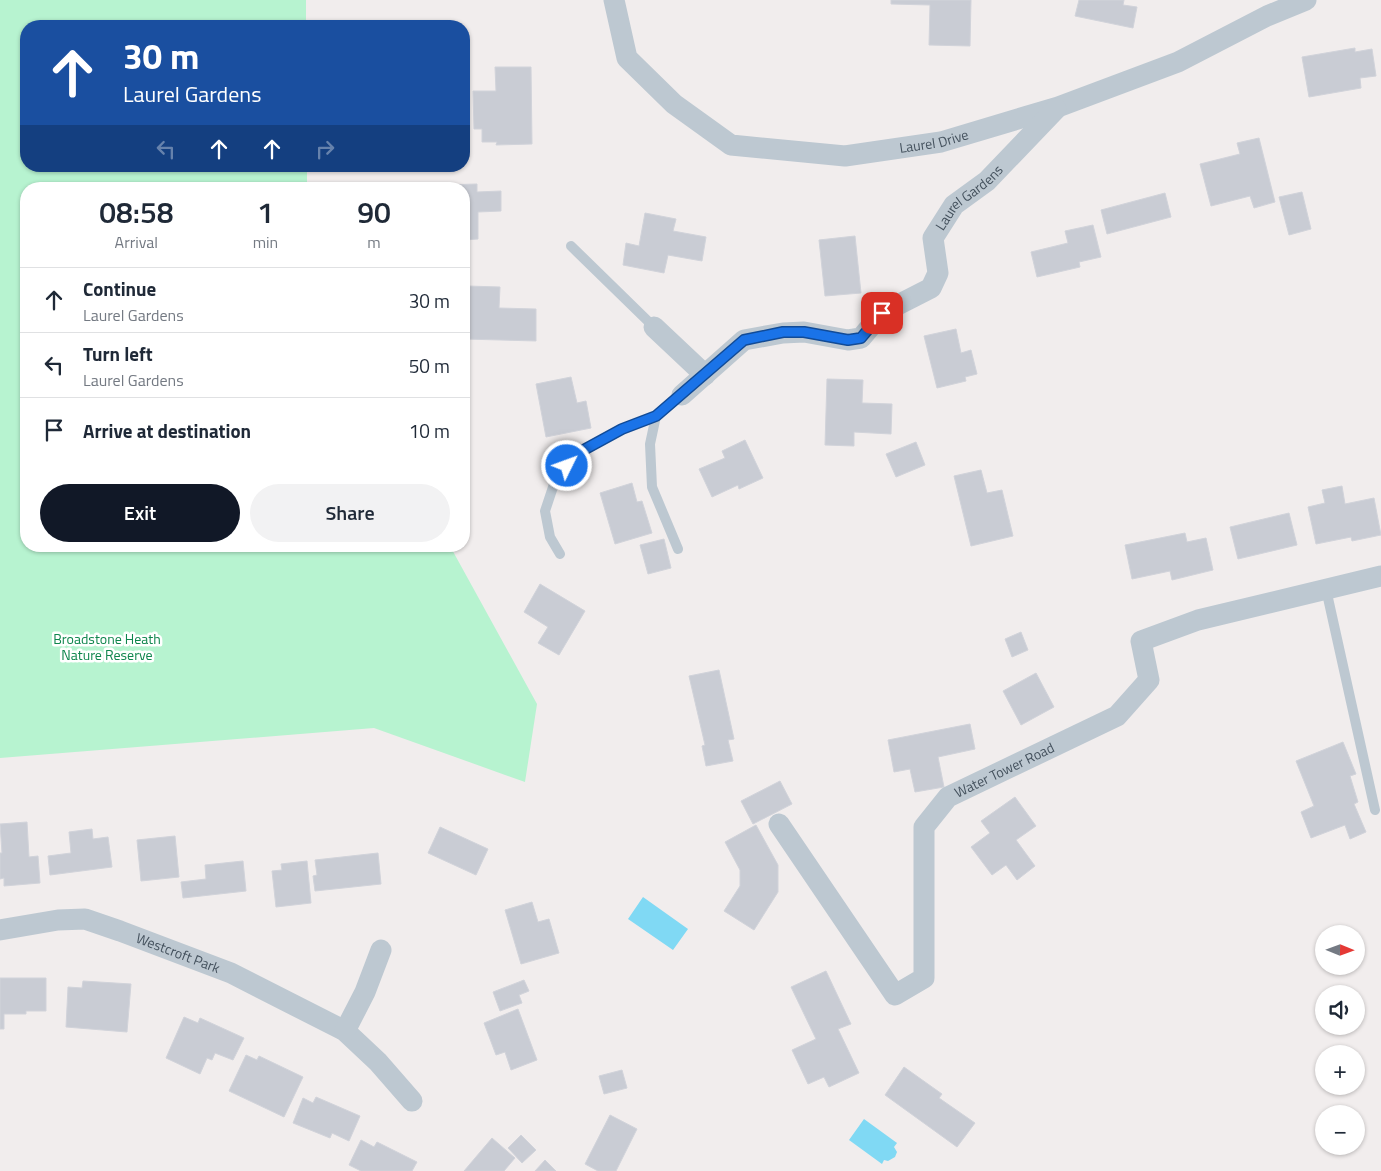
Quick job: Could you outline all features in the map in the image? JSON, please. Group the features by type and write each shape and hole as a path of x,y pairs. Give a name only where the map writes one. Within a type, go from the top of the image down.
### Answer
{"street":[{"name":"Laurel Drive","path":"614,0 627,58 674,104 731,145 845,156 941,142 1058,107 1178,62 1267,16 1306,0"},
{"name":"Laurel Gardens","path":"682,395 744,340 783,332 804,332 848,340 861,338 882,313 931,288 938,273 933,238 954,205 987,181 1058,107"},
{"path":"654,327 705,375"},
{"name":"Water Tower Road","path":"779,824 895,996 924,978 924,827 948,797 1117,716 1149,680 1141,641 1198,620 1381,576"},
{"name":"Westcroft Park","path":"0,930 58,920 85,920 120,931 231,974 345,1031 378,1062 412,1101"},
{"path":"345,1031 365,992 381,950"}],"lane":[{"path":"572,246 654,327"},
{"path":"560,554 550,537 545,511 556,478 578,453 622,429 656,416 682,395"},
{"path":"656,416 650,444 652,487 678,549"},
{"path":"1326,589 1375,810"}],"green space":[{"name":"Broadstone Heath Nature Reserve","path":"0,0 306,0 306,20 20,20 20,172 307,172 307,182 20,182 20,552 453,552 537,704 525,782 374,728 0,758"}],"water":[{"path":"643,897 688,929 673,950 628,919"},
{"path":"864,1119 897,1143 894,1147 897,1152 895,1157 888,1161 884,1160 882,1164 849,1140"}],"building":[{"path":"891,0 971,0 970,46 929,45 930,5 891,4"},
{"path":"1079,0 1124,0 1123,5 1137,7 1133,28 1075,16"},
{"path":"1355,48 1355,52 1372,49 1376,76 1360,78 1361,88 1309,97 1302,57"},
{"path":"495,67 531,67 532,144 496,145 497,142 482,142 482,129 474,129 473,91 496,91"},
{"path":"1259,138 1275,202 1254,208 1250,196 1211,206 1200,164 1240,154 1237,143"},
{"path":"470,184 477,184 477,192 501,191 501,211 478,212 478,239 470,240"},
{"path":"1302,192 1311,229 1289,235 1279,197"},
{"path":"1165,193 1171,217 1107,234 1101,210"},
{"path":"645,213 676,219 673,231 706,237 702,261 668,255 664,273 623,265 626,243 639,246"},
{"path":"1093,225 1101,257 1079,262 1080,267 1037,277 1031,252 1068,243 1065,231"},
{"path":"855,236 861,293 825,296 819,240"},
{"path":"470,286 500,287 499,308 536,309 536,341 470,339"},
{"path":"956,329 961,353 971,350 977,374 965,377 966,381 937,388 924,336"},
{"path":"571,377 577,403 586,401 591,428 546,437 536,384"},
{"path":"827,379 863,380 862,403 892,404 891,434 854,432 854,446 825,445"},
{"path":"745,440 763,478 739,489 738,485 712,497 699,469 725,458 722,451"},
{"path":"916,442 925,465 896,477 886,454"},
{"path":"981,470 987,493 1002,490 1013,536 971,546 954,476"},
{"path":"632,483 637,502 642,501 652,533 615,544 600,493"},
{"path":"1342,486 1345,504 1374,498 1381,535 1352,541 1351,537 1316,544 1308,507 1325,503 1322,490"},
{"path":"1289,513 1297,545 1238,559 1230,527"},
{"path":"1185,533 1187,542 1206,538 1213,570 1172,580 1170,571 1132,579 1125,545"},
{"path":"664,539 671,568 648,574 640,545"},
{"path":"540,584 585,611 559,655 538,643 548,627 524,612"},
{"path":"1021,632 1028,650 1012,657 1005,639"},
{"path":"719,670 734,739 728,740 733,761 706,766 702,746 705,745 689,676"},
{"path":"1036,673 1054,707 1021,725 1003,691"},
{"path":"970,724 975,749 938,757 944,787 915,792 910,769 894,772 888,740"},
{"path":"1343,742 1356,774 1350,776 1358,802 1354,804 1366,832 1350,839 1345,825 1311,838 1301,812 1314,806 1296,761"},
{"path":"780,781 792,804 753,824 741,801"},
{"path":"1015,797 1036,826 1016,840 1035,866 1017,880 1006,865 992,875 971,847 990,833 981,821"},
{"path":"27,822 29,857 38,856 40,883 4,886 4,878 0,879 0,853 2,853 0,824"},
{"path":"756,825 778,865 778,892 754,930 724,911 740,886 740,870 725,842"},
{"path":"440,827 488,849 476,875 428,853"},
{"path":"92,829 93,839 108,837 112,867 50,875 48,856 71,853 69,832"},
{"path":"175,836 179,877 141,881 137,840"},
{"path":"378,853 381,884 315,891 313,876 317,875 315,860"},
{"path":"243,861 246,891 183,898 181,882 206,879 205,865"},
{"path":"307,861 311,903 276,907 272,871 282,870 281,864"},
{"path":"532,902 538,922 549,919 559,953 521,964 505,910"},
{"path":"826,971 851,1024 838,1029 859,1073 829,1087 824,1077 808,1084 792,1050 816,1039 791,987"},
{"path":"0,978 46,978 46,1011 26,1011 26,1014 4,1014 4,1029 0,1029"},
{"path":"524,980 529,991 519,995 522,1003 500,1011 493,992"},
{"path":"83,981 131,984 127,1032 66,1027 68,987 82,988"},
{"path":"518,1009 537,1060 511,1070 505,1052 496,1055 484,1023"},
{"path":"184,1017 198,1023 200,1018 244,1038 233,1060 215,1053 212,1060 207,1058 200,1074 166,1058"},
{"path":"246,1055 257,1060 259,1056 303,1077 284,1117 229,1091"},
{"path":"904,1067 942,1094 939,1098 975,1123 957,1147 885,1095"},
{"path":"622,1070 627,1088 604,1094 599,1076"},
{"path":"316,1097 360,1116 349,1141 332,1133 330,1138 293,1123 303,1098 313,1103"},
{"path":"610,1115 637,1129 616,1171 598,1171 585,1164"},
{"path":"521,1135 536,1150 522,1163 508,1148"},
{"path":"492,1138 515,1158 504,1171 464,1171"},
{"path":"361,1140 374,1147 377,1142 417,1162 412,1171 361,1171 349,1165"},
{"path":"545,1160 556,1171 535,1171"}],"route":[{"path":"567,466 578,453 622,429 656,416 744,340 783,332 804,332 848,340 861,338 882,313"}]}
